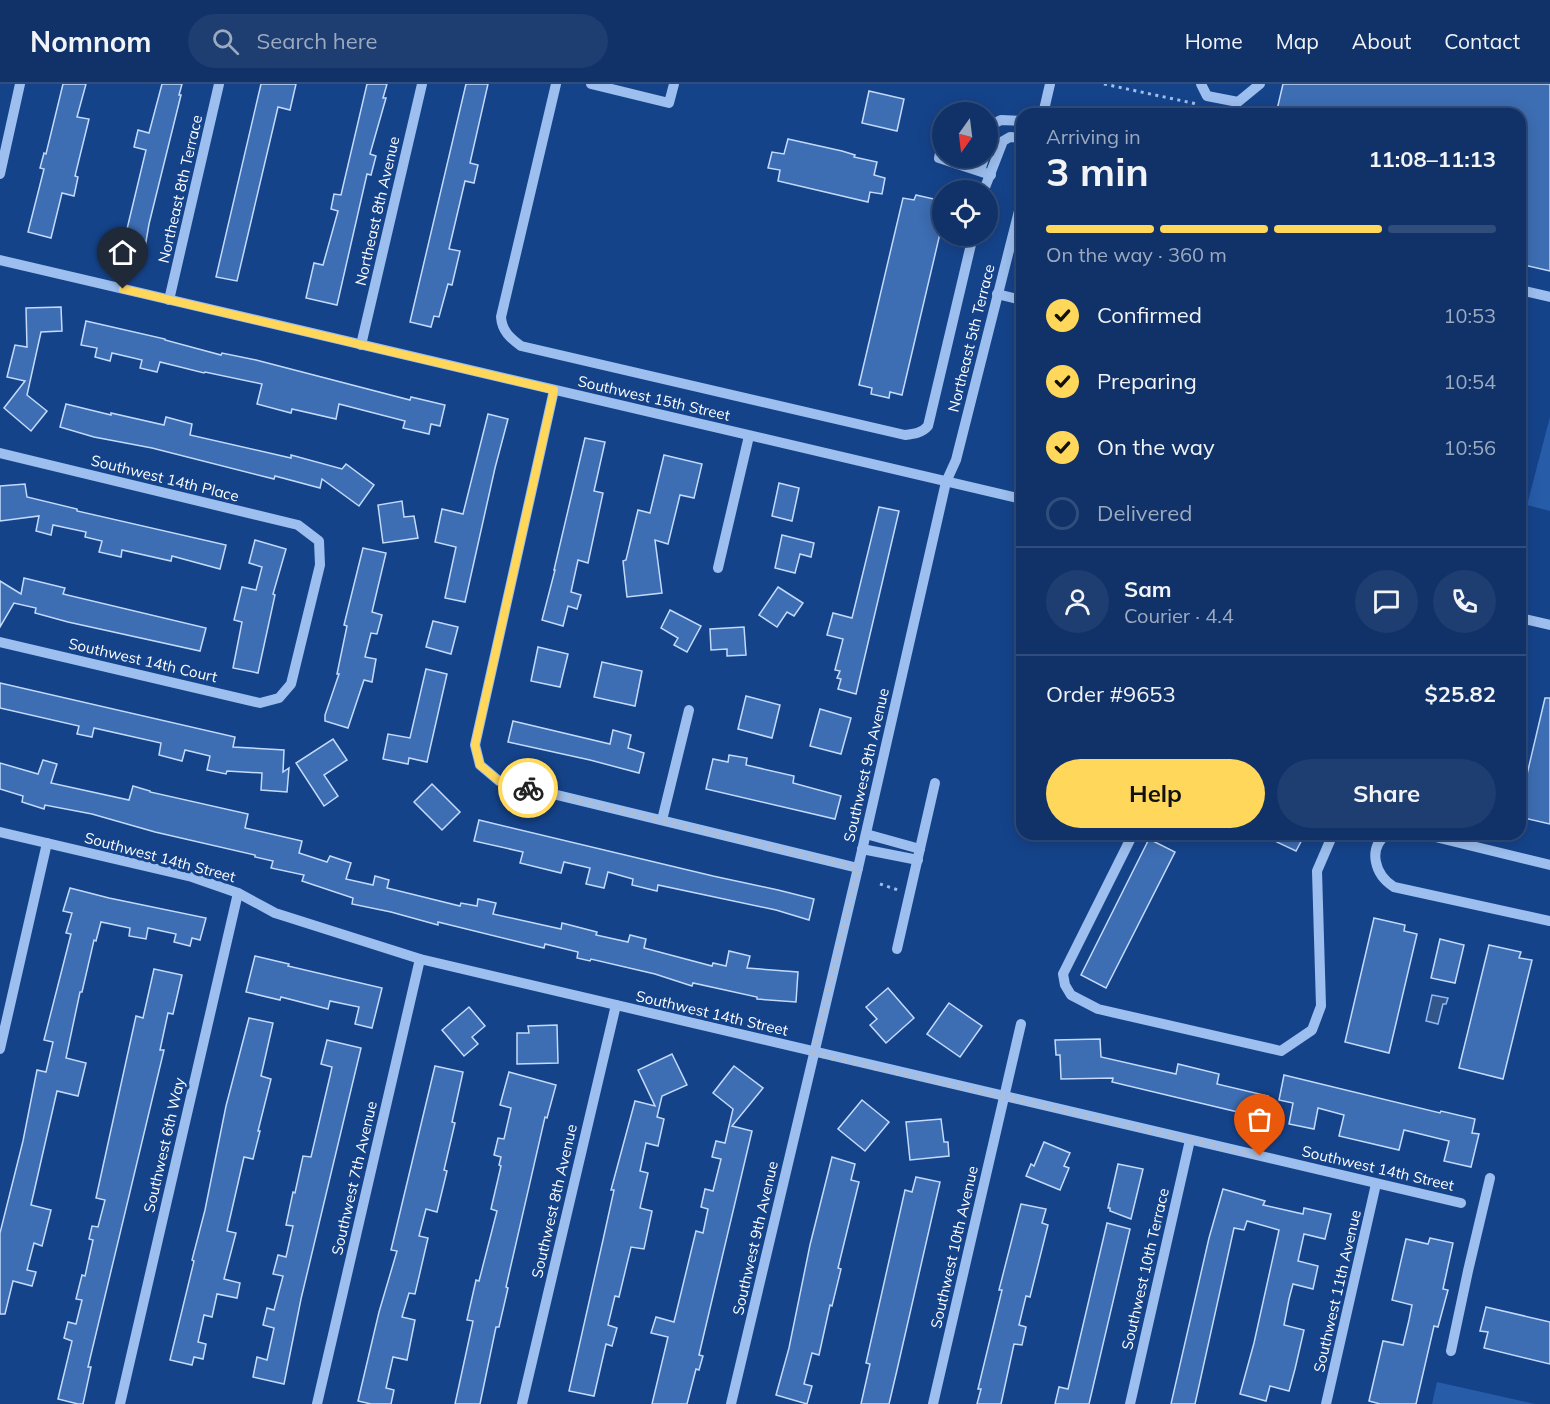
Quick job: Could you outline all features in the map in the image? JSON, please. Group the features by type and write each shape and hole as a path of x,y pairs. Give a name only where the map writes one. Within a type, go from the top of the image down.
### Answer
{"street":[{"path":"0,174 20,84"},
{"name":"Northeast 8th Terrace","path":"169,300 219,84"},
{"name":"Northeast 8th Avenue","path":"361,345 422,84"},
{"path":"556,84 501,317 507,334 521,346 894,433 915,434 924,431 928,426 972,246"},
{"path":"591,84 669,103 674,84"},
{"path":"1044,108 1050,84"},
{"path":"1201,84 1207,96 1238,102 1260,84"},
{"path":"998,122 1016,121"},
{"path":"986,173 1003,141 1010,137 1016,138"},
{"path":"970,168 986,173"},
{"path":"985,168 985,180"},
{"name":"Northeast 5th Terrace","path":"946,482 956,460 1016,223"},
{"name":"Southwest 15th Street","path":"0,260 1016,498"},
{"path":"1526,291 1550,297"},
{"path":"998,294 1016,298"},
{"path":"554,390 475,745 480,765 499,781 858,868"},
{"path":"718,568 749,436"},
{"name":"Southwest 14th Place","path":"0,453 298,525 319,541 320,565 291,684 279,698"},
{"name":"Southwest 9th Avenue","path":"731,1404 866,834 946,482"},
{"path":"1526,619 1550,625"},
{"name":"Southwest 14th Court","path":"0,642 260,703 279,698"},
{"path":"662,820 689,710"},
{"path":"897,949 935,783"},
{"name":"Southwest 14th Street","path":"0,832 192,877 238,893 276,913 420,959 813,1053 1461,1203"},
{"path":"866,834 919,855"},
{"path":"1130,840 1066,968 1064,980 1067,990 1076,999 1098,1009 1281,1051 1312,1030 1321,1006 1317,871 1330,840"},
{"path":"1382,840 1377,847 1374,859 1384,879 1394,887 1550,921"},
{"path":"1448,840 1550,865"},
{"path":"0,1048 47,843"},
{"path":"862,849 919,855"},
{"name":"Southwest 6th Way","path":"120,1404 238,893"},
{"name":"Southwest 7th Avenue","path":"317,1404 420,959"},
{"name":"Southwest 8th Avenue","path":"522,1404 616,1005"},
{"name":"Southwest 10th Avenue","path":"933,1404 1021,1024"},
{"name":"Southwest 10th Terrace","path":"1130,1404 1190,1140"},
{"path":"1451,1351 1467,1271 1490,1178"},
{"name":"Southwest 11th Avenue","path":"1326,1404 1376,1184"}],"path":[{"path":"1104,84 1198,105"}],"shaded area":[{"path":"1550,417 1550,511 1527,505"},
{"path":"1432,995 1448,998 1446,1004 1443,1004 1438,1024 1426,1021"},
{"path":"1437,1382 1535,1404 1432,1404"}],"building":[{"path":"63,84 86,84 77,117 89,119 75,176 78,177 74,196 62,193 51,238 28,232 44,169 40,168 44,153 46,154"},
{"path":"162,84 182,84 179,95 181,95 149,224 143,259 121,254 146,150 134,147 138,130 149,133"},
{"path":"261,84 296,84 290,110 278,107 237,281 216,277"},
{"path":"367,84 387,84 383,98 386,98 370,154 376,156 371,175 367,174 337,305 306,298 314,263 323,265 338,211 331,209 334,194 341,195"},
{"path":"466,84 488,84 470,163 478,165 474,183 465,181 449,249 460,251 452,285 448,284 439,317 434,316 431,327 410,322"},
{"path":"1283,84 1550,84 1550,271 1526,265 1526,108 1277,108"},
{"path":"869,91 904,99 897,131 862,123"},
{"path":"788,139 842,151 855,155 854,157 877,162 874,175 885,178 882,194 870,192 868,202 778,181 780,170 768,168 772,152 784,154"},
{"path":"916,195 932,199 932,246 937,246 902,395 890,392 889,398 871,394 872,388 859,385 903,198 914,200"},
{"path":"61,307 62,331 41,332 27,395 47,411 31,431 4,408 25,381 7,377 15,345 27,347 26,308"},
{"path":"86,321 165,339 221,355 222,353 256,360 410,400 411,397 445,405 440,426 431,424 429,434 403,428 405,421 339,404 336,419 292,409 291,413 257,404 262,384 160,362 157,372 140,368 142,360 112,353 110,361 95,357 97,348 81,345"},
{"path":"66,404 164,425 166,417 192,424 190,435 291,458 291,455 342,469 346,464 374,485 359,506 322,479 320,488 275,476 274,479 152,448 94,437 60,427"},
{"path":"488,414 508,419 465,602 445,598 456,547 435,542 442,509 463,514"},
{"path":"585,438 605,442 594,491 603,493 588,563 578,560 571,592 581,595 577,609 568,606 563,626 542,620"},
{"path":"664,455 702,464 694,498 680,495 668,544 655,540 662,593 627,597 623,561 626,560 638,510 650,513"},
{"path":"779,483 799,488 792,521 772,516"},
{"path":"25,484 27,497 77,509 77,511 226,545 220,569 172,556 171,561 122,550 121,557 99,552 102,541 85,537 86,532 53,525 51,535 36,531 39,516 0,521 0,486"},
{"path":"402,501 404,517 414,516 418,538 383,543 378,505"},
{"path":"879,507 899,511 856,694 838,689 841,679 837,678 840,671 835,670 843,639 827,635 833,613 852,618"},
{"path":"782,535 814,543 811,557 800,554 795,573 775,568"},
{"path":"255,540 286,549 273,594 275,595 258,673 233,668 242,622 234,620 242,587 256,590 262,567 249,563"},
{"path":"363,548 386,553 372,612 382,615 377,634 371,633 365,657 376,659 372,682 364,680 348,728 325,721 325,715 339,674 337,674 347,626 344,625"},
{"path":"24,578 65,588 63,594 206,628 200,651 68,622 35,613 36,608 14,603 0,627 0,581 21,594"},
{"path":"778,587 803,603 794,616 787,612 777,627 759,615"},
{"path":"670,610 701,626 687,652 674,645 678,638 661,628"},
{"path":"433,621 458,627 451,654 426,647"},
{"path":"744,627 746,655 727,656 727,649 711,650 710,629"},
{"path":"538,647 568,654 560,687 531,681"},
{"path":"602,662 642,671 635,706 594,697"},
{"path":"426,669 447,674 427,762 409,758 408,764 383,759 388,734 410,738"},
{"path":"0,683 235,737 233,747 284,750 283,772 289,768 287,792 261,790 262,773 227,771 226,774 207,770 210,756 185,750 182,761 159,755 161,743 94,728 92,737 77,734 79,726 0,708"},
{"path":"746,696 780,705 772,738 738,729"},
{"path":"1545,698 1550,698 1550,824 1526,818 1526,779"},
{"path":"820,709 851,718 841,754 810,746"},
{"path":"513,721 610,744 613,730 631,735 628,748 644,753 639,773 508,742"},
{"path":"333,739 347,760 324,775 338,796 324,806 296,763"},
{"path":"729,755 747,758 746,765 794,776 793,783 841,796 835,819 706,789 713,759 728,762"},
{"path":"43,760 57,764 51,783 129,800 133,786 150,792 248,814 245,828 302,841 299,853 327,862 330,856 351,863 346,879 373,885 375,876 389,880 387,888 460,906 461,903 477,906 478,899 496,903 493,914 561,929 562,923 597,932 596,935 628,942 630,935 646,939 644,948 712,966 713,963 726,966 729,951 750,956 747,968 798,972 796,1002 757,999 757,997 693,983 692,986 655,974 591,959 590,961 577,958 578,952 545,944 544,948 352,904 353,898 302,881 304,875 271,868 273,861 255,857 255,855 155,832 92,814 45,805 44,809 22,802 23,796 0,789 0,763 38,774"},
{"path":"432,784 460,812 442,830 414,802"},
{"path":"479,820 814,899 809,920 776,910 658,885 657,891 632,885 633,879 608,872 604,888 586,884 590,868 564,862 561,873 520,863 523,852 474,841"},
{"path":"1148,840 1175,852 1106,988 1081,975"},
{"path":"1273,840 1302,840 1296,851"},
{"path":"70,888 206,918 200,940 192,938 190,946 174,942 176,934 148,928 146,939 129,936 130,928 101,922 96,941 94,940 82,992 80,992 66,1058 86,1063 78,1096 57,1091 31,1205 51,1210 42,1246 34,1243 27,1270 36,1272 32,1286 13,1281 5,1314 0,1314 0,1233 23,1141 37,1070 46,1072 53,1042 44,1040 71,934 66,933 72,913 63,911"},
{"path":"1374,918 1405,925 1404,931 1417,934 1389,1053 1345,1042"},
{"path":"1440,939 1464,945 1455,983 1431,978"},
{"path":"1489,945 1521,952 1519,958 1532,960 1503,1079 1459,1068"},
{"path":"255,956 382,988 372,1028 355,1024 359,1007 330,1001 328,1009 281,997 280,1000 246,992"},
{"path":"154,969 182,975 173,1014 168,1013 160,1050 164,1050 88,1367 91,1367 83,1404 78,1404 58,1399 72,1341 64,1338 68,1322 76,1324 82,1300 76,1299 82,1275 85,1276 93,1240 89,1239 92,1226 98,1227 105,1200 96,1198 136,1016 143,1018"},
{"path":"888,988 914,1018 886,1043 870,1025 877,1019 866,1007"},
{"path":"949,1003 982,1026 960,1057 927,1034"},
{"path":"469,1007 485,1026 472,1037 478,1044 464,1056 442,1030"},
{"path":"249,1018 273,1023 261,1076 271,1079 258,1131 260,1131 253,1159 244,1157 227,1231 236,1233 224,1279 240,1283 237,1298 217,1294 212,1317 204,1315 198,1342 206,1344 203,1359 194,1357 192,1365 170,1360 194,1261 192,1260 205,1210 226,1106"},
{"path":"557,1025 558,1063 517,1064 517,1033 529,1033 528,1026"},
{"path":"1100,1039 1101,1057 1176,1074 1178,1064 1219,1074 1217,1084 1268,1096 1263,1118 1112,1082 1113,1078 1061,1079 1060,1055 1056,1055 1055,1040"},
{"path":"327,1040 361,1048 301,1299 284,1384 253,1377 257,1357 267,1360 274,1328 263,1325 267,1308 274,1310 283,1276 273,1274 278,1255 286,1257 293,1226 286,1225 293,1192 295,1193 303,1156 311,1157 332,1067 321,1064"},
{"path":"672,1054 687,1085 662,1096 657,1117 664,1119 658,1146 646,1143 640,1171 648,1173 640,1208 652,1211 644,1249 631,1247 619,1297 615,1296 608,1325 617,1328 612,1346 606,1344 594,1396 569,1391 614,1190 611,1190 635,1101 655,1106 638,1070"},
{"path":"435,1066 463,1072 452,1122 455,1123 444,1170 447,1171 437,1212 426,1209 419,1236 428,1238 415,1294 409,1293 402,1317 415,1320 407,1360 393,1357 386,1388 394,1390 391,1404 371,1404 358,1401 379,1312 397,1251 391,1250"},
{"path":"734,1066 763,1088 732,1126 752,1131 699,1355 703,1356 699,1370 696,1369 687,1404 652,1404 668,1337 651,1333 656,1317 674,1322 696,1231 703,1233 708,1209 701,1207 705,1189 713,1191 721,1159 712,1157 716,1141 725,1143 733,1109 713,1093"},
{"path":"509,1072 556,1085 547,1118 545,1117 480,1404 455,1404 473,1321 467,1320 476,1280 479,1281 497,1211 491,1209 501,1157 494,1155 498,1138 504,1139 511,1108 500,1105"},
{"path":"1284,1075 1440,1113 1441,1111 1475,1119 1472,1133 1479,1134 1471,1167 1444,1161 1449,1141 1404,1130 1399,1150 1339,1136 1344,1115 1318,1108 1314,1129 1289,1124 1293,1103 1279,1100"},
{"path":"862,1100 889,1122 865,1151 838,1129"},
{"path":"941,1119 944,1142 948,1142 949,1156 910,1160 906,1122"},
{"path":"1044,1142 1070,1153 1064,1166 1069,1168 1060,1190 1026,1176 1031,1164 1034,1166"},
{"path":"832,1157 855,1164 851,1180 859,1182 838,1268 841,1269 819,1355 812,1353 804,1384 812,1386 807,1404 776,1395 789,1348 810,1245"},
{"path":"1118,1164 1143,1169 1131,1219 1110,1211 1108,1208"},
{"path":"916,1177 940,1182 889,1404 861,1404 870,1364 866,1363 905,1190 912,1192"},
{"path":"1223,1189 1265,1201 1263,1205 1303,1214 1304,1208 1331,1214 1325,1239 1304,1234 1298,1261 1318,1266 1313,1289 1293,1284 1289,1299 1284,1325 1304,1330 1295,1369 1289,1391 1270,1386 1266,1401 1240,1394 1254,1343 1279,1230 1247,1221 1244,1230 1234,1228 1195,1404 1171,1404 1209,1238"},
{"path":"1021,1204 1046,1209 1042,1223 1048,1225 1030,1297 1026,1296 1019,1325 1026,1327 1022,1345 1014,1344 1001,1404 977,1404 981,1389 978,1389 1002,1290 999,1290"},
{"path":"1107,1223 1130,1229 1089,1404 1055,1404 1059,1387 1068,1389"},
{"path":"1430,1238 1453,1243 1443,1289 1448,1290 1438,1327 1434,1326 1416,1404 1380,1404 1369,1401 1383,1341 1403,1345 1409,1320 1412,1305 1392,1300 1406,1239 1428,1244"},
{"path":"1486,1307 1550,1322 1550,1364 1484,1348 1488,1332 1480,1331"}],"way so far":[{"path":"528,788 858,868 813,1053 1260,1156"}],"route":[{"path":"123,289 554,390 475,745 480,765 499,781 528,788"}]}
